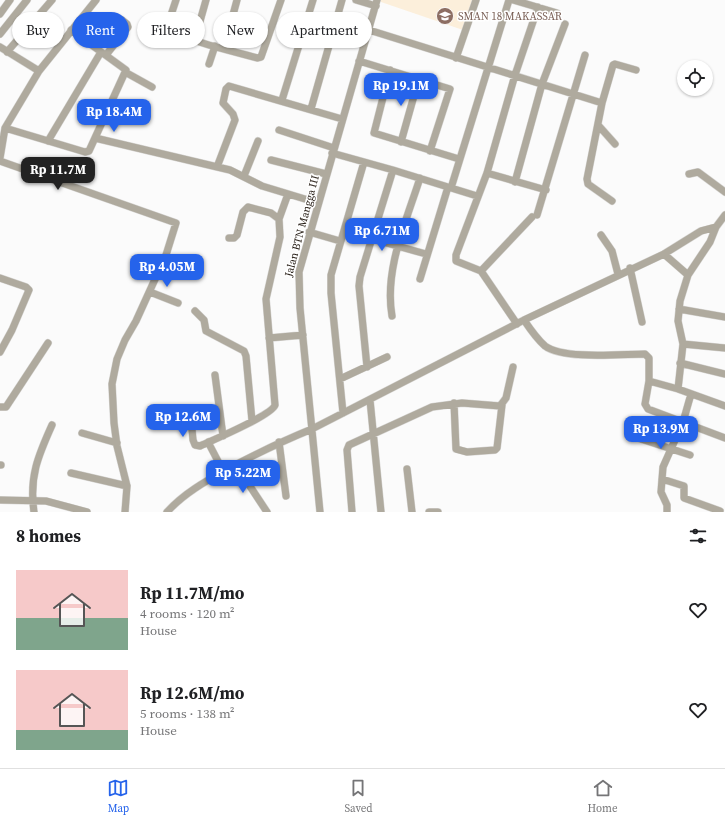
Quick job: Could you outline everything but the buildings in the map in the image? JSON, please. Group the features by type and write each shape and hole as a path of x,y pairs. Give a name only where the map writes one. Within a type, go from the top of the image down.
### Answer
{"street":[{"path":"0,14 10,0"},
{"path":"0,34 26,0"},
{"path":"8,52 52,0"},
{"path":"0,158 5,128 39,71 96,0"},
{"path":"172,12 176,0"},
{"path":"203,12 206,0"},
{"path":"234,12 237,0"},
{"path":"268,38 281,0"},
{"path":"282,100 313,0"},
{"path":"311,108 342,0"},
{"path":"356,0 377,3"},
{"path":"456,58 476,0"},
{"path":"420,279 426,254 450,187 509,0"},
{"path":"513,0 557,13"},
{"name":"Jalan BTN Mangga III","path":"372,20 377,3"},
{"path":"538,7 515,75 487,173 477,196 456,259 459,263 481,271 520,322 546,346 560,352 593,356 645,354 649,358 649,381 646,407 653,412 725,438"},
{"path":"515,182 542,84 565,24"},
{"path":"5,128 85,152 89,151 125,72 124,67 71,30"},
{"path":"372,31 602,103"},
{"path":"0,47 39,71"},
{"path":"48,141 103,53 108,48"},
{"path":"209,64 214,48"},
{"path":"224,48 261,58 264,48"},
{"name":"Jalan BTN Mangga III","path":"320,512 298,286 299,272 309,232 363,48"},
{"path":"481,271 535,216 546,190 585,55"},
{"path":"359,61 419,78 450,89 430,151"},
{"path":"612,201 588,184 587,179 602,103 612,65 615,64 636,70"},
{"path":"390,70 373,132 459,159"},
{"path":"125,72 152,87"},
{"path":"401,142 419,78"},
{"path":"217,166 235,120 233,114 223,103 228,86 311,108 342,119"},
{"path":"598,125 615,144"},
{"path":"279,130 364,162 477,196"},
{"path":"95,138 217,166 244,176 262,186 318,203"},
{"path":"244,176 258,140"},
{"path":"271,160 326,174"},
{"path":"0,161 176,223 166,254 150,292 125,340 117,360 112,384 112,404 117,443 127,486 125,512"},
{"path":"343,413 330,283 340,241 364,162"},
{"path":"367,367 359,286 393,170"},
{"path":"689,174 698,172 725,192"},
{"path":"487,173 546,190"},
{"path":"392,316 389,290 399,246 420,178"},
{"path":"190,408 194,443 200,446 252,421 272,410 275,405 266,299 280,237 279,219 288,194"},
{"path":"229,238 234,238 237,235 243,212 248,207 271,213 279,219"},
{"path":"678,389 683,344 678,321 679,309 688,275 710,242 716,227 725,215"},
{"path":"167,512 179,499 207,479 279,442 312,429 370,400 520,322 630,268 664,254 701,231 716,227"},
{"path":"344,230 426,254"},
{"path":"309,232 340,241"},
{"path":"601,235 612,251 618,274"},
{"path":"664,254 688,275"},
{"path":"630,268 642,322"},
{"path":"0,278 26,287 29,290 12,330 0,352"},
{"path":"150,292 178,303"},
{"path":"679,309 725,317"},
{"path":"195,311 204,320 206,331 244,351 246,356 252,421"},
{"path":"269,338 303,335"},
{"path":"0,407 6,407 48,343"},
{"path":"683,344 725,348"},
{"path":"340,379 387,358"},
{"path":"680,363 725,374"},
{"path":"454,403 456,449 467,452 495,450 497,448 502,405 506,398 513,367"},
{"path":"215,375 223,436"},
{"path":"649,381 678,389 725,406"},
{"path":"667,512 667,505 661,492 664,467 683,422 691,394"},
{"path":"370,400 381,512"},
{"path":"352,512 347,448 432,407 454,403 496,407 502,405"},
{"path":"34,512 32,500 35,466 52,425"},
{"path":"82,433 117,443"},
{"path":"638,438 690,455"},
{"path":"208,442 220,465 226,470"},
{"path":"279,442 286,496"},
{"path":"236,465 267,512"},
{"path":"407,469 412,512"},
{"path":"70,473 127,486"},
{"path":"662,479 684,486 684,498 720,511"},
{"path":"0,500 46,501 88,512"},
{"path":"429,512 438,512"}],"shaded area":[{"name":"SMAN 18 MAKASSAR","path":"381,0 473,0 463,30 381,2"}],"place":[{"name":"SMAN 18 MAKASSAR","path":"445,16"}]}
